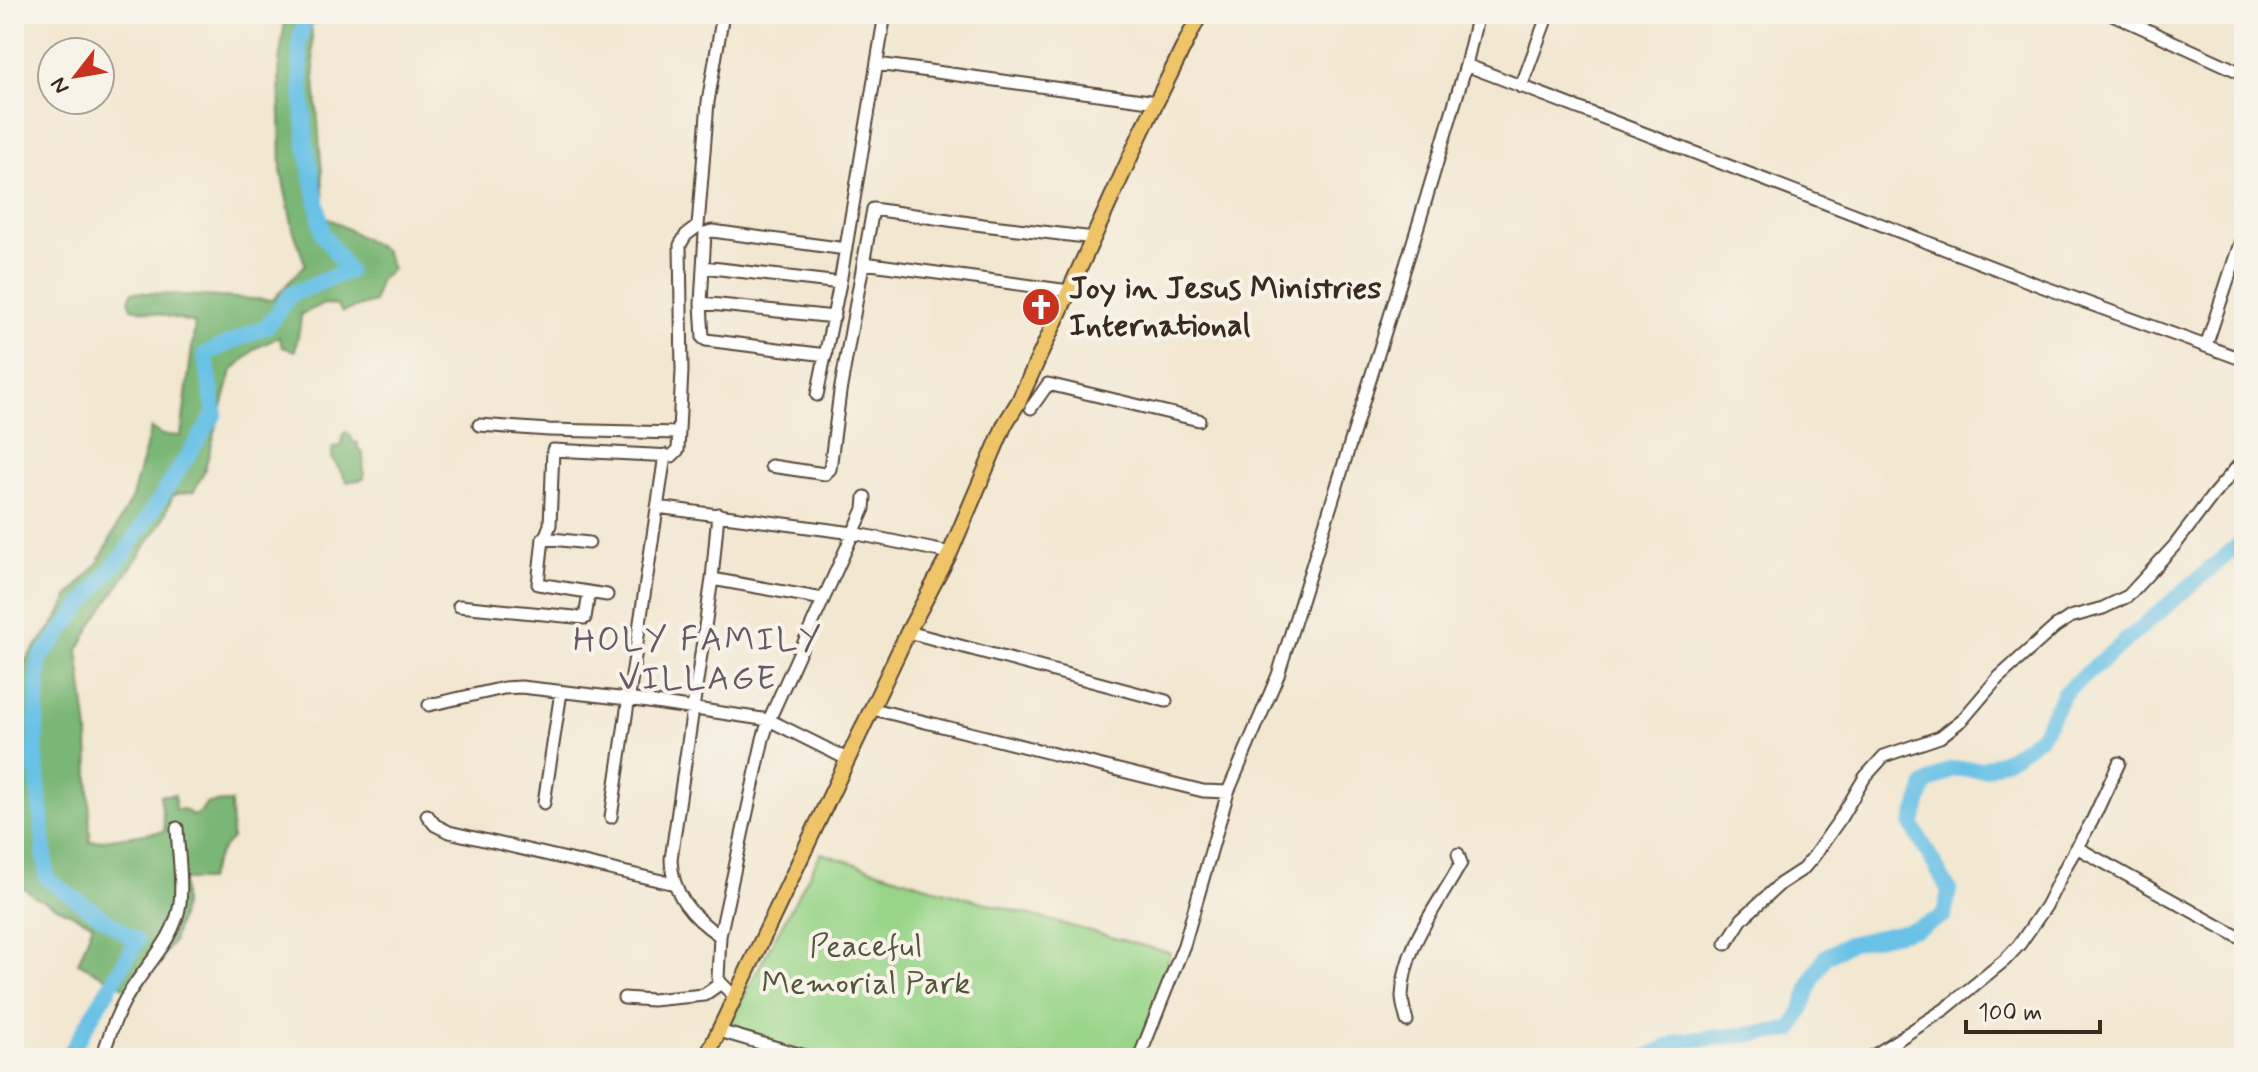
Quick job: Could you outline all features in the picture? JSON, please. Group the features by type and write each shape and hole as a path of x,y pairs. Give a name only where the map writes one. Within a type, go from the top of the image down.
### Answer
{"main road":[{"path":"706,1058 908,632 950,553 1005,424 1019,401 1142,131 1200,14"}],"street":[{"path":"607,595 538,584 543,538 550,525 553,450 675,455 678,450 682,371 680,245 686,235 698,226 708,102 723,14"},
{"path":"817,395 834,317 885,14"},
{"path":"1139,1058 1184,945 1228,792 1278,675 1418,226 1478,14"},
{"path":"1521,87 1548,14"},
{"path":"2112,14 2244,74"},
{"path":"877,64 1157,102"},
{"path":"1466,65 2041,286 2244,360"},
{"path":"771,466 828,472 873,209 1094,238"},
{"path":"826,355 706,340 702,335 701,303 704,236 707,230 846,249"},
{"path":"2206,346 2244,231"},
{"path":"864,263 1069,291"},
{"path":"703,267 840,283"},
{"path":"701,303 834,317"},
{"path":"1031,408 1048,384 1199,420"},
{"path":"479,425 679,433"},
{"path":"611,817 665,455"},
{"path":"1726,944 1742,919 1780,884 1803,869 1814,856 1878,761 1884,756 1940,737 1963,719 1998,678 2070,617 2103,608 2128,596 2175,545 2244,459"},
{"path":"735,997 721,983 717,972 720,936 763,739 864,509 865,497"},
{"path":"657,507 853,533 950,553"},
{"path":"718,514 712,579 671,865 675,884 690,913 720,936"},
{"path":"543,538 589,543"},
{"path":"712,579 823,599"},
{"path":"459,606 585,618 589,593"},
{"path":"908,632 1166,701"},
{"path":"429,705 521,687 628,699 769,720 847,759"},
{"path":"544,803 561,692"},
{"path":"873,709 1203,791 1228,792"},
{"path":"1870,1058 1945,1009 2019,945 2046,906 2119,763"},
{"path":"427,815 435,825 449,832 675,884"},
{"path":"102,1058 118,1012 171,934 180,903 177,828"},
{"path":"2076,847 2244,940"},
{"path":"1407,1021 1402,998 1407,967 1430,912 1461,863 1458,854"},
{"path":"624,998 652,1000 704,995 721,983"},
{"path":"719,1031 812,1058"},
{"path":"1882,1049 1895,1058"}],"green space":[{"path":"286,14 320,14 319,21 311,24 325,216 385,251 392,269 379,281 374,302 342,312 337,305 324,304 301,314 295,351 282,347 279,337 256,348 232,371 204,472 194,491 173,495 162,522 78,650 88,732 90,842 165,831 160,795 175,795 175,810 184,809 194,816 201,812 206,803 231,802 232,839 220,853 208,880 183,880 183,905 173,942 136,993 78,963 93,924 35,897 14,880 14,675 58,618 68,597 98,563 132,497 151,428 162,435 181,436 195,323 132,308 129,300 132,292 273,300 305,264 293,229 281,171 279,62"},
{"path":"346,432 352,441 358,443 363,454 364,479 347,482 332,458 332,447 341,446"},
{"name":"Peaceful Memorial Park","path":"821,853 946,892 1170,953 1135,1058 825,1058 725,1030"}],"waterway":[{"path":"67,1058 137,941 47,879 35,753 39,659 125,552 215,414 205,354 267,326 291,294 348,271 323,234 306,144 299,44 306,14"},
{"path":"1644,1058 1680,1041 1792,1030 1825,957 1848,944 1916,929 1944,916 1949,890 1912,825 1925,785 1951,769 1984,769 2013,756 2041,736 2064,693 2244,540"}],"place":[{"name":"Joy in Jesus Ministries International","path":"1041,307"}],"district":[{"name":"HOLY FAMILY VILLAGE","path":"698,660"}]}
